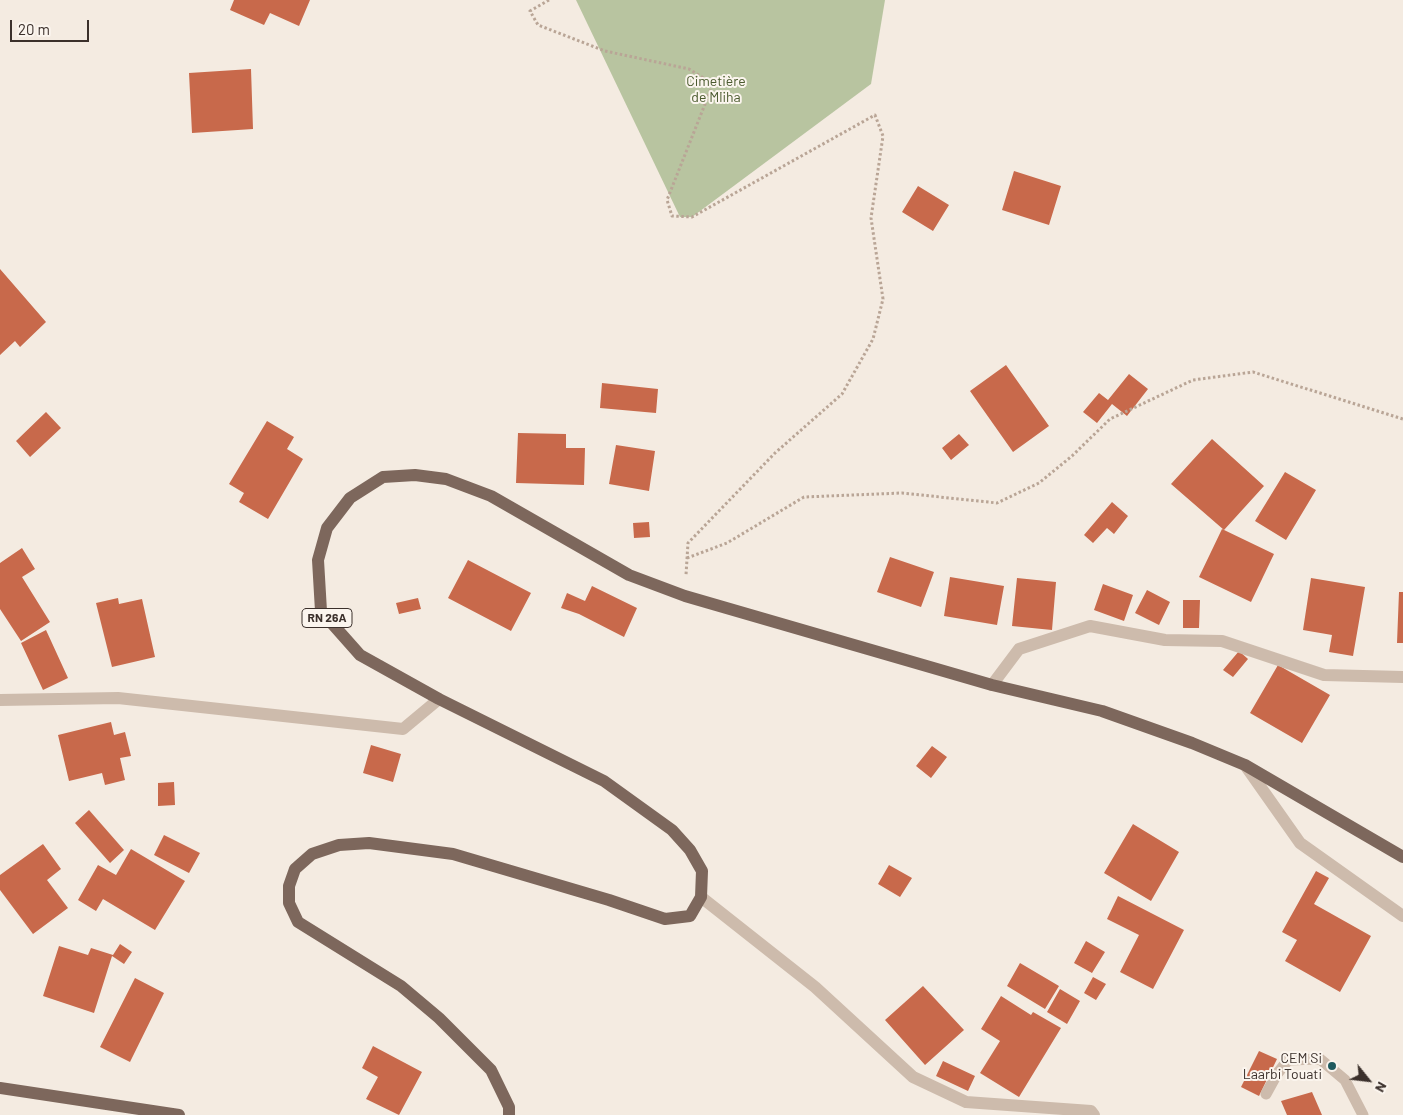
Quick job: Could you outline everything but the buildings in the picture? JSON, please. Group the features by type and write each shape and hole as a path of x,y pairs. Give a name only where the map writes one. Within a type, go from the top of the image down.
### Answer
{"main road":[{"name":"RN 26A","path":"701,897 702,871 690,850 672,830 604,781 439,699 360,655 321,611 318,560 327,528 350,498 383,477 415,474 446,479 491,496 629,575 685,596 992,686 1102,711 1192,743 1245,765 1403,857"},
{"path":"509,1115 509,1107 491,1070 439,1018 400,986 298,922 289,903 289,886 295,869 312,854 338,845 368,843 453,854 544,880 665,919 690,916 701,897"},
{"path":"0,1088 179,1115"}],"street":[{"path":"992,686 1019,649 1090,626 1166,640 1222,641 1324,676 1403,677"},
{"path":"0,700 118,698 403,729 439,699"},
{"path":"1245,765 1300,843 1403,916"},
{"path":"701,897 815,987 913,1077 966,1102 1091,1111 1094,1115"}],"lane":[{"path":"1266,1094 1277,1074 1288,1060 1320,1060 1345,1080 1362,1115"}],"path":[{"path":"549,0 530,11 538,25 605,52 689,69 712,84 667,200 672,216 692,217 875,115 883,136 871,218 883,299 873,339 842,394 775,453 688,543 685,596"},
{"path":"687,558 727,543 804,497 902,493 998,503 1039,483 1072,456 1110,419 1193,380 1254,372 1403,419"}],"green space":[{"name":"Cimetière de Mliha","path":"576,0 885,0 871,84 692,217 680,217"}],"place":[{"name":"CEM Si Laarbi Touati","path":"1332,1066"}]}
